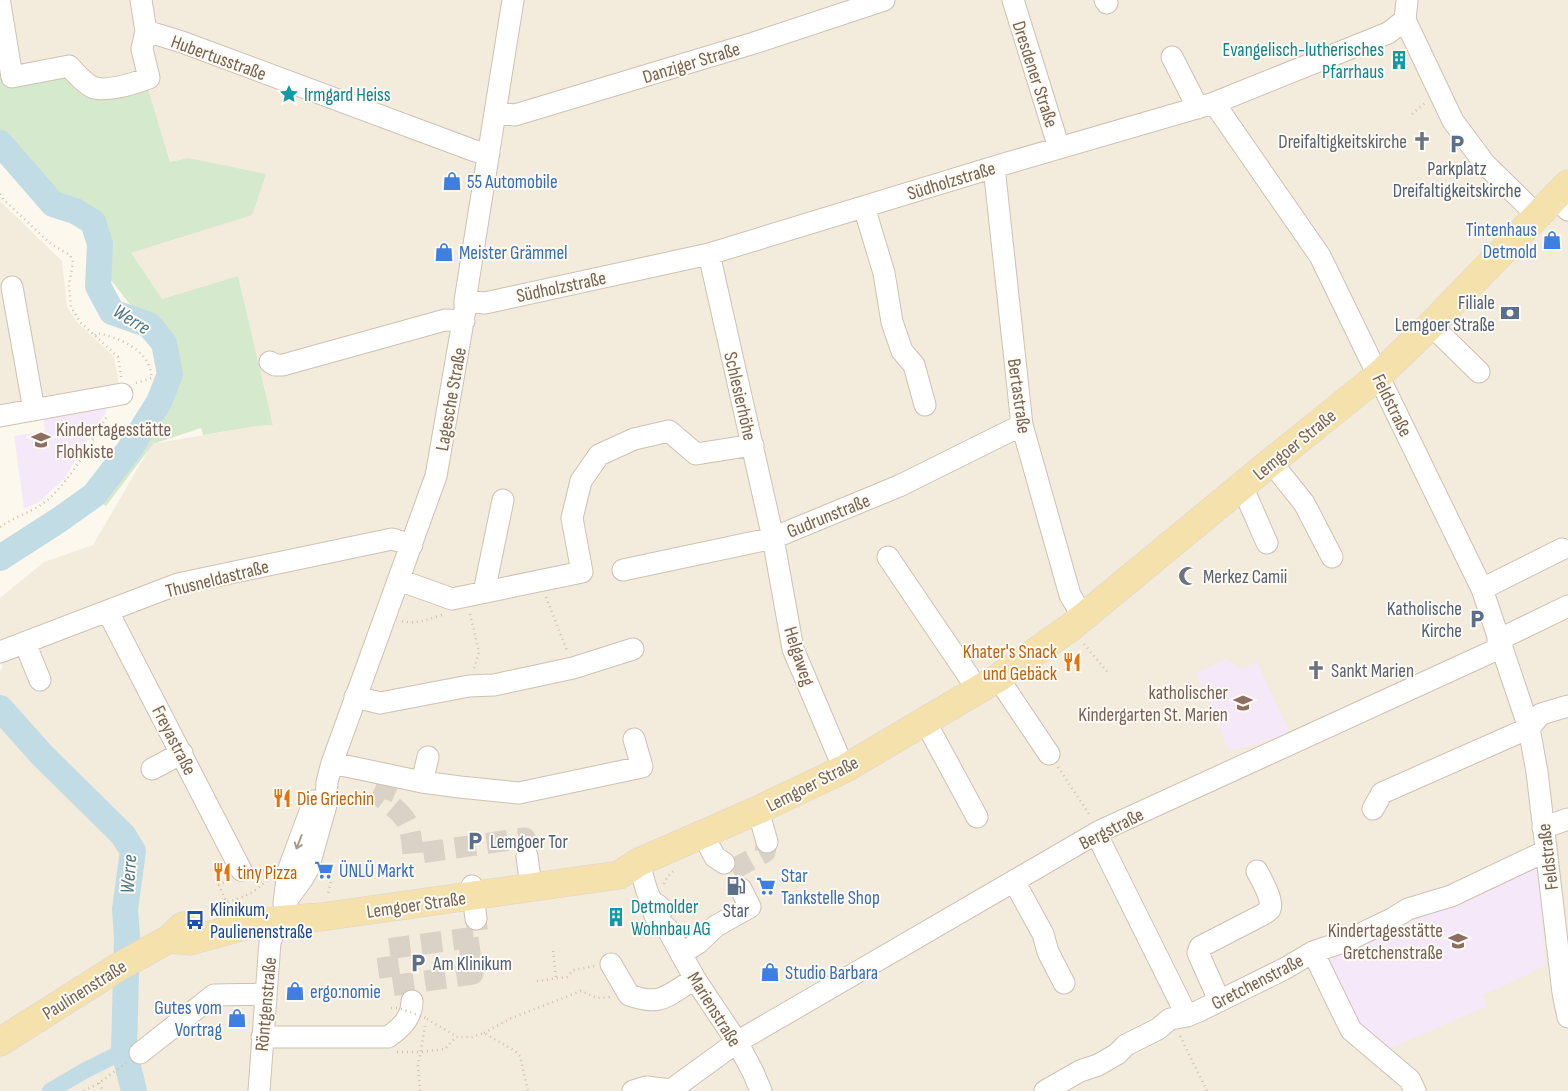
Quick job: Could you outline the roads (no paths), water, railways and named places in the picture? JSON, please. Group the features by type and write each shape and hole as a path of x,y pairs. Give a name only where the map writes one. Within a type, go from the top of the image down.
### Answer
{"main road":[{"name":"Lemgoer Straße","path":"281,912 474,900 529,874 608,863 639,862 703,835 844,769 988,684 1077,622 1379,375 1557,202"},
{"name":"Paulinenstraße","path":"0,1042 195,920 240,908 281,912"}],"street":[{"name":"Hubertusstraße","path":"0,4 12,77 69,66 82,80 98,91 149,78 142,49 146,31 141,0"},
{"name":"Lagesche Straße","path":"281,912 288,870 314,801 329,773 436,476 513,0"},
{"name":"Danziger Straße","path":"496,113 515,115 754,43 884,0"},
{"name":"Dresdener Straße","path":"1013,0 1060,148"},
{"name":"Südholzstraße","path":"270,362 283,365 446,320 485,303 709,254 994,167 1206,106 1388,33 1406,10"},
{"path":"1406,10 1452,121 1485,164 1557,202"},
{"name":"Hubertusstraße","path":"146,31 182,42 475,151 489,153"},
{"name":"Feldstraße","path":"1172,58 1206,106 1320,256 1482,589 1529,728 1537,772 1563,993 1568,1016"},
{"name":"Bertastraße","path":"994,167 1022,425 1077,622"},
{"path":"864,207 884,273 892,322 902,351 914,366 925,405"},
{"name":"Schlesierhöhe","path":"709,254 773,538"},
{"path":"12,287 34,410"},
{"path":"1431,325 1479,372"},
{"path":"0,416 129,388"},
{"name":"Gudrunstraße","path":"623,570 773,538 899,486 1022,425"},
{"path":"399,580 452,600 582,572 572,518 581,481 598,455 634,439 669,431 696,454 753,445"},
{"path":"1271,462 1304,504 1332,557"},
{"path":"1242,486 1267,543"},
{"path":"484,592 503,500"},
{"name":"Helgaweg","path":"773,538 793,649 844,769"},
{"name":"Thusneldastraße","path":"0,652 178,584 392,539 412,545"},
{"path":"1482,589 1562,549"},
{"path":"888,557 988,684 1049,754"},
{"name":"Bergstraße","path":"633,1091 646,1087 671,1090 737,1042 1100,831 1500,644 1568,606"},
{"name":"Freyastraße","path":"108,612 241,870"},
{"path":"25,643 40,680"},
{"path":"355,697 380,702 469,686 494,686 573,668 633,649"},
{"path":"1373,809 1382,793 1529,728 1541,714 1568,706"},
{"path":"925,721 977,817"},
{"path":"329,773 519,793 642,767 634,739"},
{"path":"152,769 182,754"},
{"path":"422,782 428,757"},
{"path":"758,810 767,842"},
{"path":"1543,828 1568,819"},
{"path":"1100,831 1100,841 1187,1016"},
{"path":"703,835 715,857 724,863"},
{"name":"Gretchenstraße","path":"1045,1091 1080,1071 1098,1065 1117,1054 1126,1045 1158,1029 1170,1019 1187,1016 1284,969 1314,952 1346,941 1390,920 1408,909 1451,896 1546,851"},
{"name":"Marienstraße","path":"639,862 653,902 652,911 660,924 667,928 695,979 737,1042 753,1072 760,1091"},
{"path":"1219,1000 1198,953 1200,947 1264,914 1270,909 1271,903 1268,892 1257,871"},
{"path":"1014,881 1043,934 1048,952 1064,982"},
{"path":"681,954 698,943 716,926 750,908 741,889"},
{"name":"Röntgenstraße","path":"259,1091 270,942 281,912"},
{"path":"1314,952 1351,1030 1410,1080 1415,1091"},
{"path":"611,964 629,996 643,1000 660,1000 695,979"},
{"path":"140,1053 214,995 265,994"},
{"path":"262,1037 388,1036 400,1029 409,1016 412,1001"}],"waterway":[{"name":"Werre","path":"0,143 53,204 75,211 93,222 100,244 98,286 112,312 149,325 164,343 170,374 159,402 129,450 94,495 0,558"},
{"name":"Werre","path":"0,708 42,755 123,835 133,851 125,909 127,937 124,1051 134,1091"},
{"path":"50,1091 124,1051"}],"tunnel":[{"path":"386,781 387,786 382,798 406,821 411,834 413,854 525,838 527,856"},
{"path":"732,870 765,852 767,842"},
{"path":"468,938 473,974 391,986 386,949 468,938 478,937 476,919"}],"place":[{"name":"Evangelisch-lutherisches Pfarrhaus","path":"1399,60"},
{"name":"Irmgard Heiss","path":"289,94"},
{"name":"Dreifaltigkeitskirche","path":"1422,141"},
{"name":"Parkplatz Dreifaltigkeitskirche","path":"1457,144"},
{"name":"55 Automobile","path":"452,181"},
{"name":"Tintenhaus Detmold","path":"1552,240"},
{"name":"Meister Grämmel","path":"444,252"},
{"name":"Filiale Lemgoer Straße","path":"1510,313"},
{"name":"Kindertagesstätte Flohkiste","path":"41,440"},
{"name":"Merkez Camii","path":"1188,576"},
{"name":"Katholische Kirche","path":"1477,619"},
{"name":"Khater's Snack und Gebäck","path":"1072,662"},
{"name":"Sankt Marien","path":"1316,670"},
{"name":"katholischer Kindergarten St. Marien","path":"1243,703"},
{"name":"Die Griechin","path":"282,798"},
{"name":"Lemgoer Tor","path":"475,841"},
{"name":"ÜNLÜ Markt","path":"324,870"},
{"name":"tiny Pizza","path":"222,872"},
{"name":"Star","path":"736,886"},
{"name":"Star Tankstelle Shop","path":"766,886"},
{"name":"Detmolder Wohnbau AG","path":"616,917"},
{"name":"Klinikum, Paulienenstraße","path":"195,920"},
{"name":"Kindertagesstätte Gretchenstraße","path":"1458,941"},
{"name":"Am Klinikum","path":"418,963"},
{"name":"Studio Barbara","path":"770,972"},
{"name":"ergo:nomie","path":"295,991"},
{"name":"Gutes vom Vortrag","path":"237,1018"}]}
